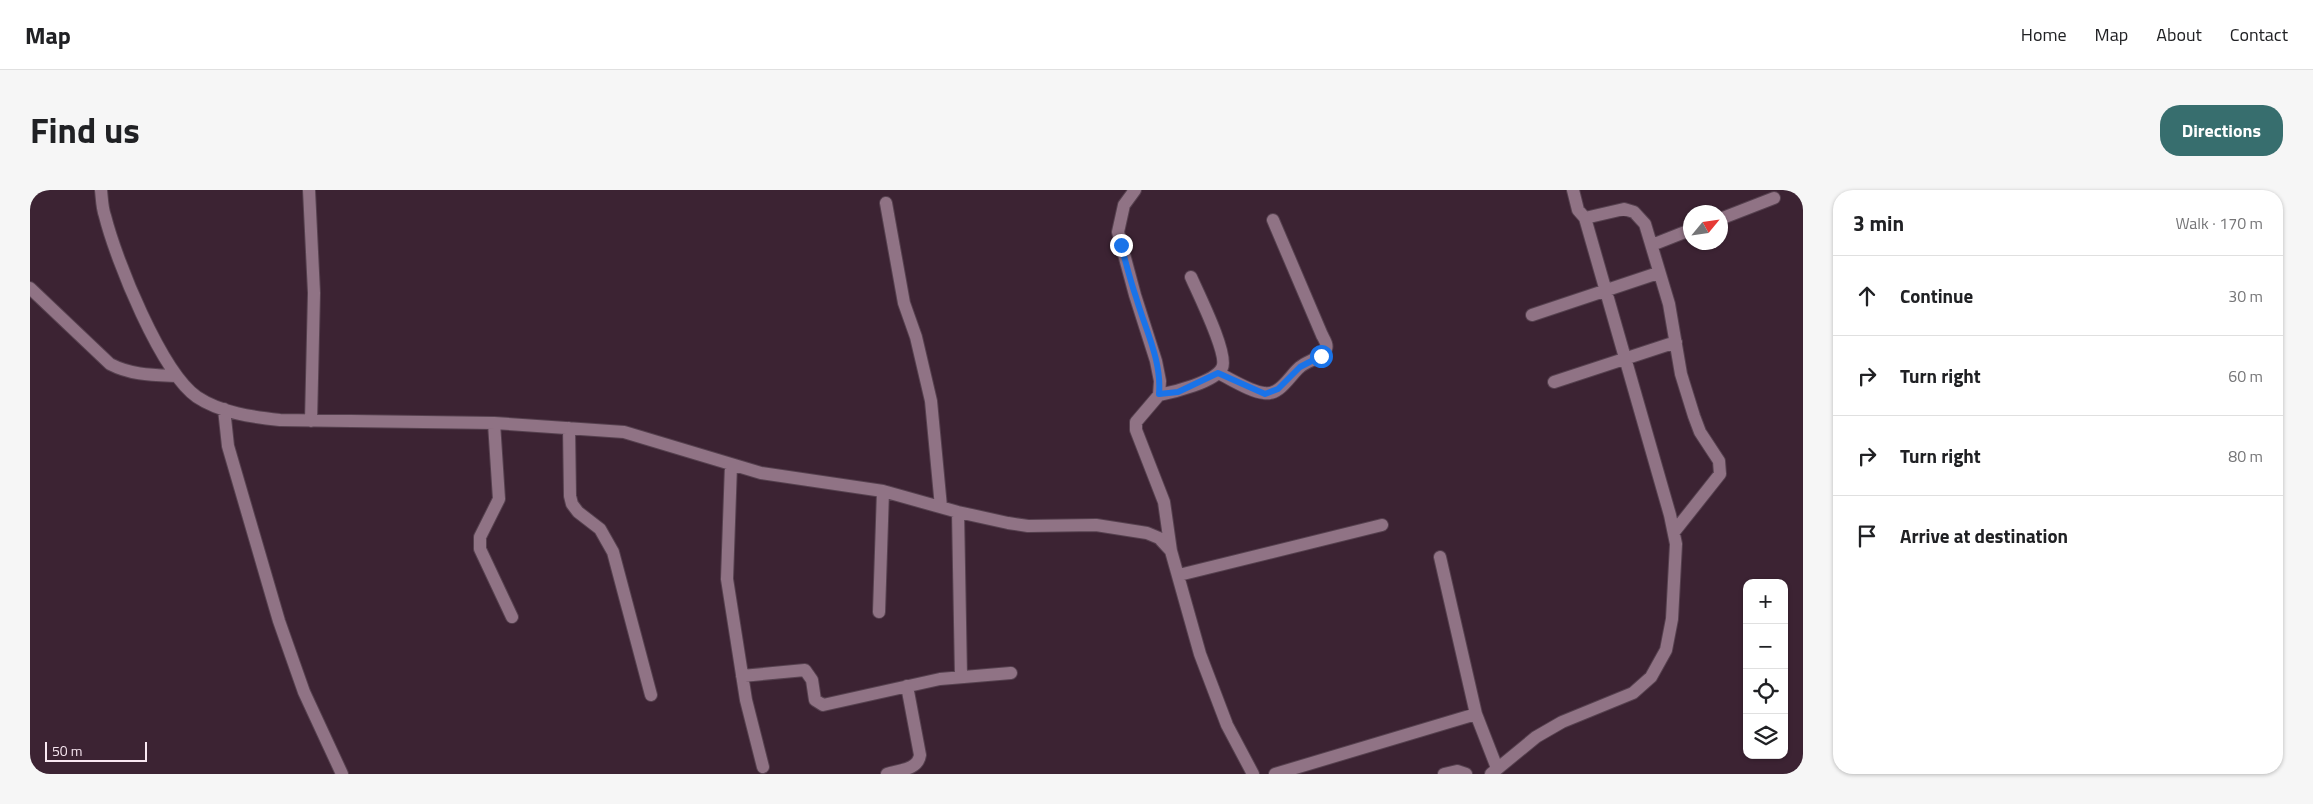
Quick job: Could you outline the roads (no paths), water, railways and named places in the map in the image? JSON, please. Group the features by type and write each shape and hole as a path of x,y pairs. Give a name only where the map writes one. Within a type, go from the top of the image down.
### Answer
{"street":[{"path":"101,190 104,215 117,253 147,325 176,376 198,397 218,407 250,416 280,420 494,423 624,432 731,466 761,473 883,491 958,512 1028,526 1096,525 1147,533 1159,538 1171,551"},
{"path":"309,190 314,293 311,420"},
{"path":"1134,190 1124,205 1118,232 1156,361 1160,382 1159,394 1136,422 1136,430 1164,502 1171,551 1200,654 1228,725 1252,774"},
{"path":"1440,557 1476,714 1494,771 1536,737 1562,722 1633,693 1652,677 1666,650 1672,618 1676,544 1674,532 1585,218 1578,210 1573,190"},
{"path":"1728,216 1774,198"},
{"path":"886,203 904,303 916,337 931,402 941,507"},
{"path":"1585,218 1624,209 1634,212 1645,224 1658,273 1671,311 1682,374 1694,416 1700,432 1716,455 1721,468 1720,474 1712,486 1674,532"},
{"path":"1218,373 1261,392 1271,393 1286,383 1300,367 1321,356 1326,350 1327,346 1273,220"},
{"path":"1652,245 1683,233"},
{"path":"1532,315 1658,273"},
{"path":"1159,394 1178,392 1218,373 1223,367 1224,359 1191,278"},
{"path":"30,288 110,364 124,371 139,374 176,376"},
{"path":"1554,382 1676,342"},
{"path":"218,407 235,474 268,579 279,621 304,692 342,774"},
{"path":"494,423 500,499 480,537 480,548 512,617"},
{"path":"569,428 570,496 572,504 578,512 600,529 613,552 651,696"},
{"path":"731,466 726,579 742,676 763,767"},
{"path":"879,612 883,491"},
{"path":"958,512 961,677"},
{"path":"1179,575 1382,525"},
{"path":"742,676 805,670 812,680 815,700 823,705 940,679 1011,673"},
{"path":"887,774 916,766 919,762 920,755 907,686"},
{"path":"1274,774 1476,714"},
{"path":"1444,774 1457,771 1466,774"}]}
